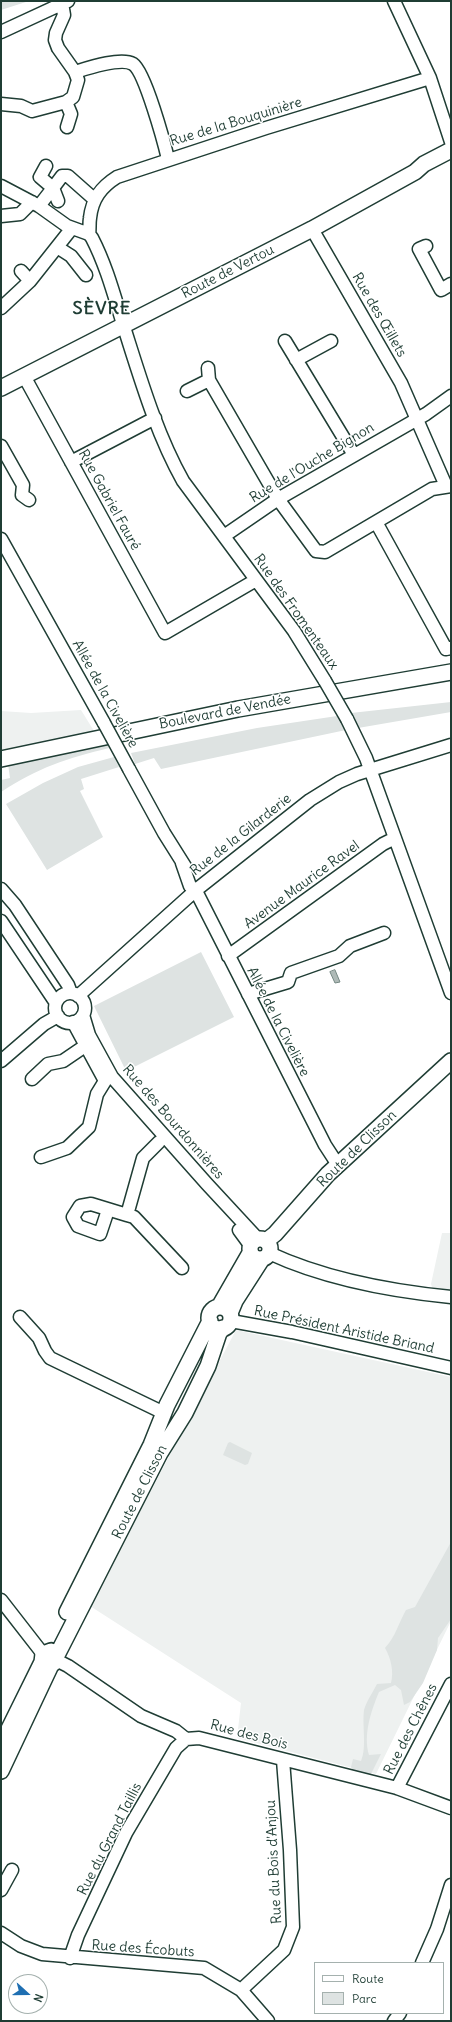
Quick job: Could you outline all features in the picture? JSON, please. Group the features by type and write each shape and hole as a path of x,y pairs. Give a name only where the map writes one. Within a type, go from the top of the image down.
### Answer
{"main road":[{"name":"Route de Vertou","path":"1,388 312,229 408,176 424,164 451,150"},
{"name":"Boulevard de Vendée","path":"1,759 230,710 451,672"},
{"name":"Route de Clisson","path":"1,1771 49,1658 151,1445 164,1413 235,1301 259,1248 338,1164 451,1061"},
{"name":"Route de Clisson","path":"1,1745 5,1728 49,1658 160,1453 185,1413 208,1366 223,1318"}],"street":[{"path":"394,1 430,78 451,142"},
{"path":"1,32 66,2"},
{"path":"1,104 21,106 32,112 66,102 72,97 78,80 75,72 58,48 56,40 56,33 64,15 66,2"},
{"path":"75,72 97,65 124,62 132,64 138,70 155,113 168,159"},
{"name":"Rue de la Bouquinière","path":"89,234 94,199 101,188 117,177 168,159 430,78"},
{"path":"66,102 71,114 67,127"},
{"path":"46,166 40,177 53,188 58,201"},
{"path":"1,216 20,214 36,204 53,188 62,176 68,176 94,199"},
{"path":"1,186 36,204 72,228 89,234"},
{"path":"1,308 30,281 72,228"},
{"name":"Rue des Œillets","path":"312,229 401,383 449,486"},
{"name":"Rue des Fromenteaux","path":"89,234 94,242 110,280 123,326 168,455 183,482 294,631 347,719 362,749 451,993"},
{"path":"426,246 419,249 441,290 451,284"},
{"path":"57,247 78,263 86,275"},
{"path":"20,271 30,281"},
{"path":"285,340 354,455"},
{"path":"296,360 331,341"},
{"path":"187,391 208,374 278,498 316,551 325,552 432,489 449,486"},
{"name":"Rue Gabriel Fauré","path":"24,376 165,633 256,580"},
{"name":"Rue de l'Ouche Bignon","path":"224,536 278,498 426,414 451,396"},
{"path":"71,462 155,418"},
{"path":"1,446 23,485 22,495 29,500"},
{"path":"376,522 446,649 451,648"},
{"name":"Allée de la Civelière","path":"1,539 182,863 190,886 196,890 228,956 325,1145 338,1164"},
{"name":"Rue de la Gilarderie","path":"75,994 196,890 310,800 349,777 451,745"},
{"name":"Avenue Maurice Ravel","path":"228,956 383,844 395,838"},
{"path":"1,889 15,905 68,985 84,1005 83,1015 73,1022 65,1022 1,921"},
{"path":"248,994 288,982 291,973 339,956 350,946 384,932"},
{"path":"1,1061 44,1024 57,1010 64,995 75,994"},
{"name":"Rue des Bourdonnières","path":"83,1015 90,1035 112,1077 207,1184 259,1248"},
{"name":"Rue des Bourdonnières","path":"73,1022 105,1081 159,1142 259,1248"},
{"path":"32,1079 48,1064 63,1061 85,1046"},
{"path":"41,1156 67,1148 89,1127 97,1094 105,1081"},
{"path":"127,1215 143,1158 159,1142"},
{"path":"108,1210 134,1217 182,1268"},
{"path":"259,1248 310,1268 349,1280 387,1288 451,1297"},
{"path":"20,1317 39,1338 44,1351 50,1358 164,1413"},
{"name":"Rue Président Aristide Briand","path":"223,1318 451,1368"},
{"path":"1,1600 49,1658 68,1666 141,1716 176,1731 186,1739"},
{"name":"Rue des Chênes","path":"397,1788 451,1684"},
{"name":"Rue des Bois","path":"186,1739 198,1738 397,1788 451,1808"},
{"name":"Rue du Grand Taillis","path":"70,1958 78,1935 126,1832 176,1748 186,1739"},
{"name":"Rue du Bois d'Anjou","path":"241,1990 284,1950 293,1927 290,1850 283,1760"},
{"path":"1,1890 12,1870"},
{"path":"422,1962 437,1929 451,1885"},
{"name":"Rue des Écobuts","path":"1,1933 31,1951 42,1954 70,1958 204,1968 241,1990 268,2021"}],"shaded area":[{"path":"81,710 94,731 1,751 1,711 31,713"},
{"path":"335,970 340,982 335,983 330,972"},
{"path":"442,1233 451,1233 451,1292 433,1290 431,1284"},
{"path":"236,1330 451,1377 451,1621 376,1774 237,1738 241,1703 90,1606"}],"green space":[{"path":"1,1 29,1 1,10"},
{"path":"451,702 451,712 358,728 351,713"},
{"path":"337,716 346,730 161,769 154,758 135,764 131,753 257,728"},
{"path":"108,745 109,748 66,760 40,770 1,792 1,780 10,778 8,764"},
{"path":"114,757 119,767 81,779 84,789 80,791 103,837 47,870 6,804 43,783 78,767"},
{"path":"201,952 234,1017 126,1071 94,1006"},
{"path":"230,1442 252,1453 248,1464 245,1465 223,1455 228,1443"},
{"path":"451,1542 451,1619 438,1638 437,1650 423,1683 410,1702 404,1705 401,1690 395,1685 379,1692 373,1707 367,1731 367,1747 369,1755 381,1754 371,1774 363,1776 354,1773 351,1767 353,1759 361,1761 364,1749 365,1707 377,1684 391,1683 391,1665 385,1648 406,1610 415,1607"}],"district":[{"name":"SÈVRE","path":"102,309"}]}
